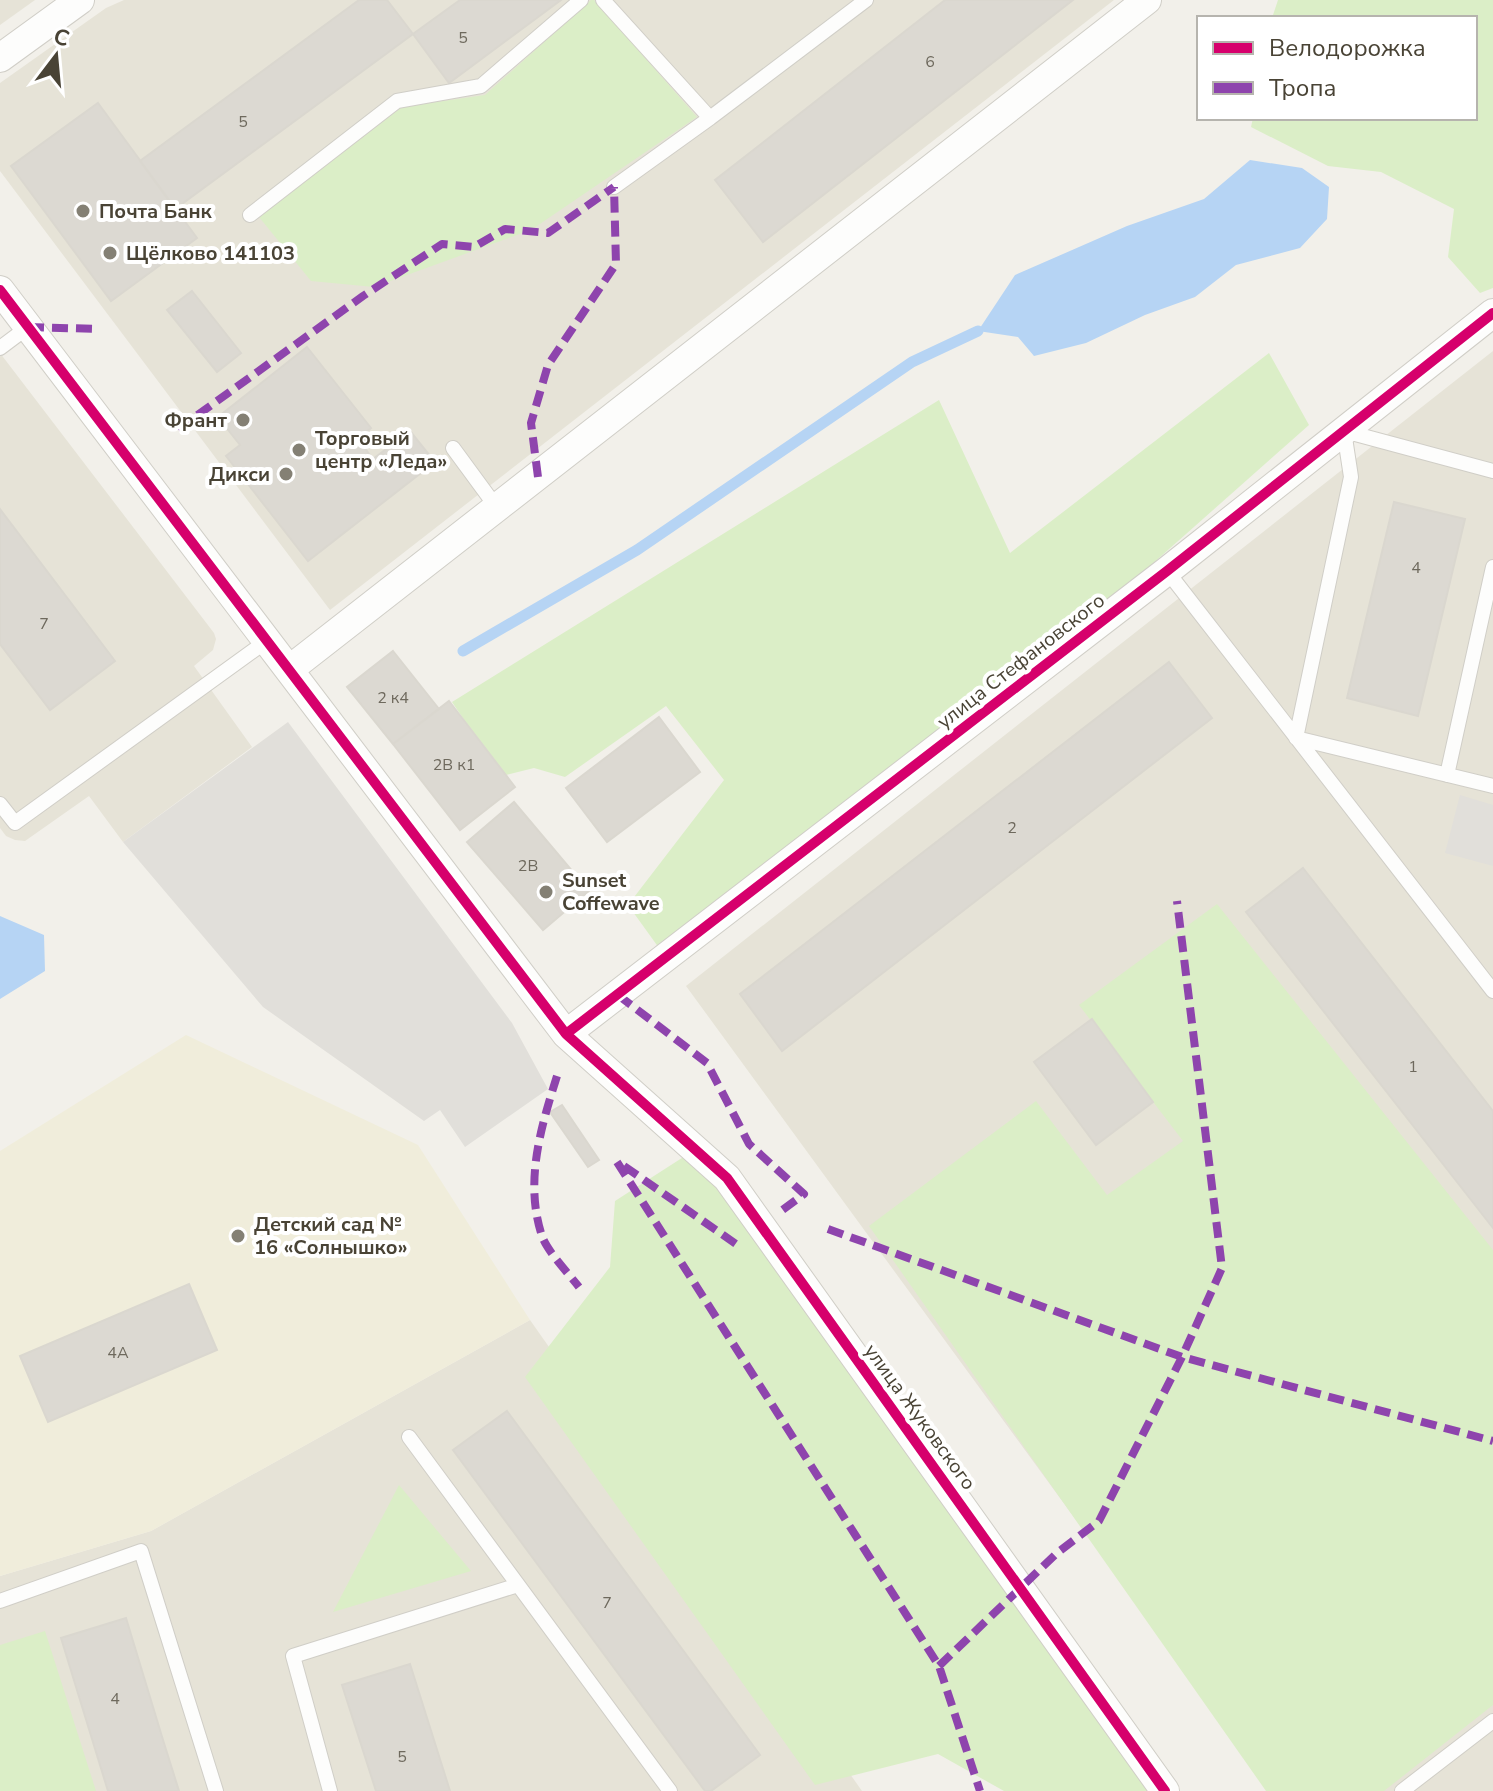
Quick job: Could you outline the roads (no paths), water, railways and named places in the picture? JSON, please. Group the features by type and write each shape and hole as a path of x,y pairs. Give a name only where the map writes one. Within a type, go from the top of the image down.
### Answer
{"street":[{"path":"0,58 80,0"},
{"path":"290,669 1147,0"},
{"name":"улица Жуковского","path":"0,290 566,1034 727,1178 1165,1791"},
{"name":"улица Стефановского","path":"566,1034 1167,571 1493,313"}],"lane":[{"path":"250,215 397,101 481,86 581,0"},
{"path":"603,0 710,118"},
{"path":"614,187 866,0"},
{"path":"0,348 28,327"},
{"path":"1296,738 1351,477 1344,431 1493,471"},
{"path":"453,448 497,508"},
{"path":"1447,775 1493,567"},
{"path":"1167,571 1493,991"},
{"path":"0,804 15,823 268,640"},
{"path":"1296,738 1493,786"},
{"path":"409,1437 670,1791"},
{"path":"0,1601 141,1551 216,1791"},
{"path":"330,1791 293,1656 518,1585"},
{"path":"1402,1791 1493,1721"}],"water":[{"path":"1250,160 1302,168 1329,187 1327,219 1300,248 1236,265 1195,297 1145,315 1086,343 1034,356 1018,337 978,331 1015,275 1127,226 1204,199"},
{"path":"0,916 44,935 45,971 0,999"}],"waterway":[{"path":"463,651 637,550 912,362 978,331"}],"place":[{"name":"Почта Банк","path":"83,211"},
{"name":"Щёлково 141103","path":"110,253"},
{"name":"Франт","path":"243,420"},
{"name":"Торговый центр «Леда»","path":"299,450"},
{"name":"Дикси","path":"286,474"},
{"name":"Sunset Coffewave","path":"546,892"},
{"name":"Детский сад № 16 «Солнышко»","path":"238,1236"}]}
